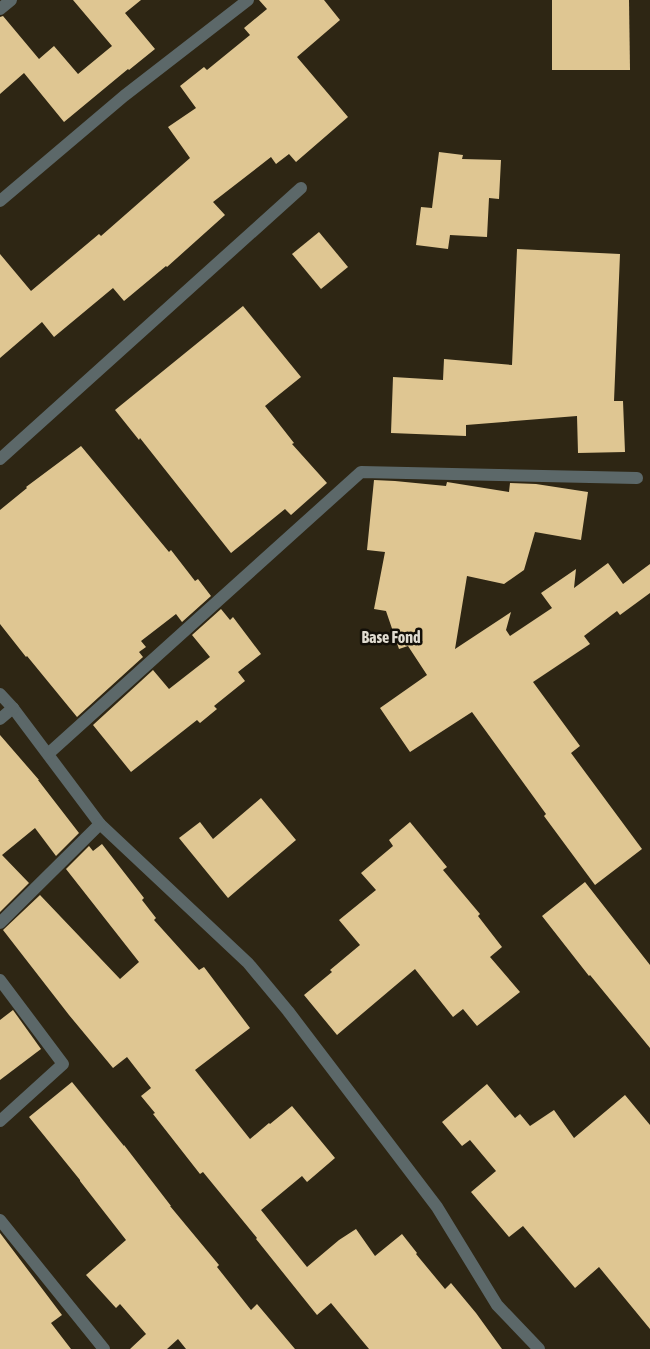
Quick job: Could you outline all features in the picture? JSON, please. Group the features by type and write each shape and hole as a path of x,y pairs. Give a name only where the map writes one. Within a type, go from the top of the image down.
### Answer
{"street":[{"path":"0,9 11,0"},
{"path":"0,201 124,96 248,0"},
{"path":"0,459 301,188"},
{"path":"48,754 361,472 637,478"},
{"path":"0,694 13,708 100,824 248,962 288,1011 437,1207 497,1305 539,1349"},
{"path":"0,719 13,708"},
{"path":"0,923 100,824"},
{"path":"0,980 63,1064 0,1121"},
{"path":"0,1220 104,1349"}],"building":[{"path":"73,0 141,0 125,13 155,49 64,122 24,73 0,94 0,17 3,16 39,59 54,46 78,74 112,46"},
{"path":"259,0 324,0 340,20 297,57 348,117 296,162 289,154 276,164 271,157 213,202 225,215 167,267 124,301 113,288 54,337 42,322 0,358 0,254 31,291 99,234 101,236 190,158 168,127 196,108 180,86 204,67 207,70 250,35 244,28 267,9"},
{"path":"552,0 629,0 630,70 552,70"},
{"path":"439,152 463,155 462,159 501,160 499,199 489,198 487,237 450,235 448,249 416,245 421,207 432,208"},
{"path":"319,232 348,267 321,289 292,254"},
{"path":"517,249 620,254 614,401 623,401 625,452 578,453 577,416 466,425 466,436 391,433 393,377 443,380 444,359 512,365"},
{"path":"243,306 301,377 265,406 294,443 292,444 327,483 291,515 285,509 231,553 140,438 139,440 115,410"},
{"path":"81,446 169,552 171,550 195,581 198,579 211,596 182,622 176,614 141,641 146,647 139,652 143,657 77,717 0,624 0,510 26,487"},
{"path":"374,480 446,486 447,482 509,492 510,483 536,484 588,492 581,540 535,532 524,570 504,584 467,576 455,649 511,612 506,630 510,636 552,608 541,593 576,569 574,588 608,563 623,584 650,564 650,593 620,615 617,611 584,636 590,644 533,682 580,746 571,753 642,849 595,885 544,816 546,814 472,712 410,752 380,708 427,675 408,646 399,649 386,611 374,609 385,552 367,550"},
{"path":"221,609 230,620 233,617 261,654 238,672 245,681 214,706 217,709 200,723 197,720 131,772 93,725 153,670 169,689 210,657 192,635"},
{"path":"0,735 39,780 79,833 56,856 35,828 2,855 29,883 0,912"},
{"path":"261,798 296,840 228,898 179,838 200,822 213,839"},
{"path":"410,822 447,867 443,870 480,914 478,916 502,947 490,957 520,992 477,1026 463,1009 453,1017 415,969 337,1035 304,995 360,945 339,920 376,890 361,873 393,846 389,840"},
{"path":"102,844 144,898 142,900 156,918 154,920 199,970 204,967 250,1028 195,1070 250,1139 292,1106 335,1158 307,1182 302,1176 261,1210 307,1267 339,1240 356,1229 375,1256 402,1234 445,1289 451,1283 502,1349 369,1349 331,1303 317,1315 257,1238 203,1172 200,1174 153,1114 155,1113 141,1096 151,1088 127,1057 113,1068 69,1015 3,930 40,895 120,979 139,962 66,869 89,846 93,851"},
{"path":"585,882 650,965 650,1048 589,976 542,916"},
{"path":"13,1010 41,1049 0,1080 0,1020"},
{"path":"72,1082 219,1265 217,1267 251,1310 257,1304 295,1349 186,1349 178,1339 167,1349 130,1349 146,1334 120,1304 116,1308 86,1275 126,1240 29,1117"},
{"path":"487,1084 515,1118 520,1114 530,1126 554,1110 574,1138 625,1095 650,1125 650,1329 599,1267 575,1288 523,1226 509,1237 471,1192 496,1171 470,1140 462,1146 442,1122"},
{"path":"0,1233 62,1315 51,1323 71,1349 0,1349"}],"district":[{"name":"Base Fond","path":"391,637"}]}
